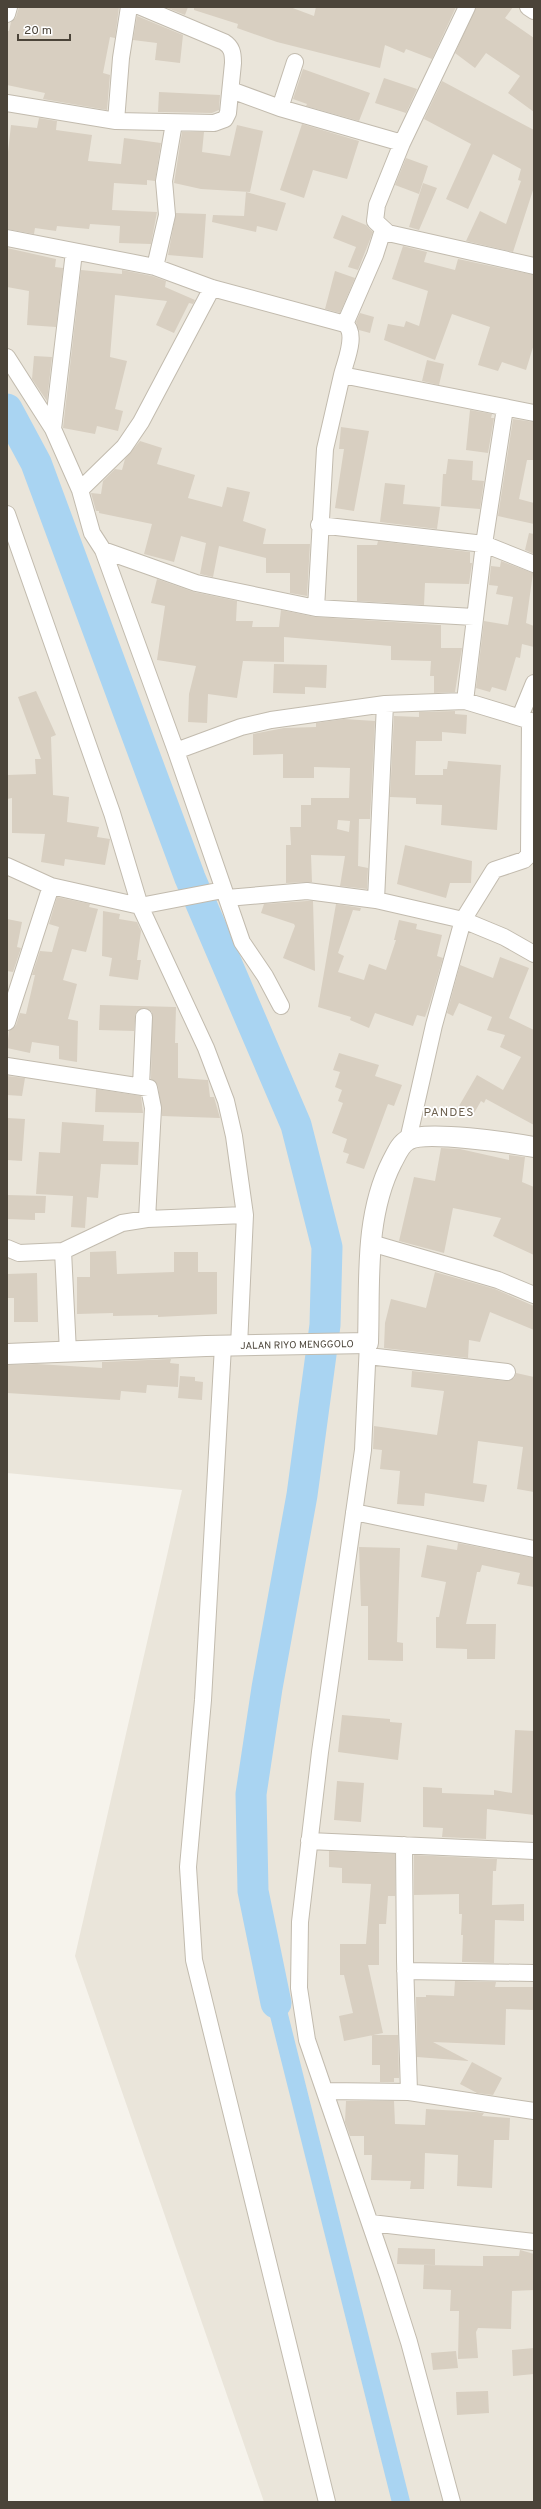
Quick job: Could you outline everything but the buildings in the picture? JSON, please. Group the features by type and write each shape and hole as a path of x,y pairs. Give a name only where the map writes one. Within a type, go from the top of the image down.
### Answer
{"street":[{"path":"7,14 9,7"},
{"path":"116,121 120,58 129,7"},
{"path":"7,103 116,121 174,123 222,121 227,115 234,54 227,44 141,7"},
{"path":"467,7 402,143 376,205 375,221 383,230 396,235 534,266"},
{"path":"528,7 534,11"},
{"path":"280,108 295,62"},
{"path":"231,90 280,108 402,143"},
{"path":"155,266 167,215 164,181 174,123"},
{"path":"345,324 375,255 383,230"},
{"path":"7,238 74,252 155,266 212,288 345,324 350,329 351,337 324,449 316,608"},
{"path":"53,429 74,252"},
{"path":"80,490 124,447 141,422 212,288"},
{"path":"7,357 53,429 80,490 92,533 104,550 176,751 223,893 242,942 265,976 281,1006"},
{"path":"342,376 534,413"},
{"path":"465,701 474,617 505,408"},
{"path":"7,514 10,532 112,813 140,906 206,1048 226,1101 234,1136 245,1215 231,1346 203,1700 188,1866 194,1960 327,2502"},
{"path":"319,525 484,544 534,564"},
{"path":"104,550 196,583 316,608 474,617"},
{"path":"534,683 528,720 528,855 524,860 494,870 463,920 434,1025 408,1140 418,1137 442,1137 534,1147"},
{"path":"176,751 241,727 271,720 385,704 465,701 528,720"},
{"path":"376,900 385,704"},
{"path":"7,866 51,886 140,906 223,893 307,890 376,900 463,920 504,937 534,954"},
{"path":"7,1022 11,993 51,886"},
{"path":"141,1086 144,1017"},
{"path":"7,1066 141,1086 150,1090 153,1108 147,1219"},
{"name":"JALAN RIYO MENGGOLO","path":"7,1354 289,1344 366,1347 371,1243 374,1214 384,1178 400,1148 408,1140"},
{"path":"7,1248 19,1253 63,1251 122,1223 147,1219 245,1215"},
{"path":"371,1243 498,1280 534,1295"},
{"path":"63,1251 68,1352"},
{"path":"452,2502 409,2342 371,2223 307,2040 299,1988 300,1922 309,1841 363,1450 366,1347 507,1372"},
{"path":"354,1512 534,1549"},
{"path":"309,1841 534,1851"},
{"path":"404,1845 405,1971 409,2092"},
{"path":"405,1971 534,1973"},
{"path":"325,2091 409,2092 534,2111"},
{"path":"371,2223 534,2242"}],"shaded area":[{"path":"7,7 534,7 534,2502 264,2502 75,1956 182,1490 7,1473"}],"waterway":[{"path":"7,409 36,463 190,878 296,1125 327,1247 325,1325 302,1495 267,1688 251,1794 253,1891 276,2003"},
{"path":"276,2003 401,2502"}],"district":[{"name":"PANDES","path":"449,1112"}]}
